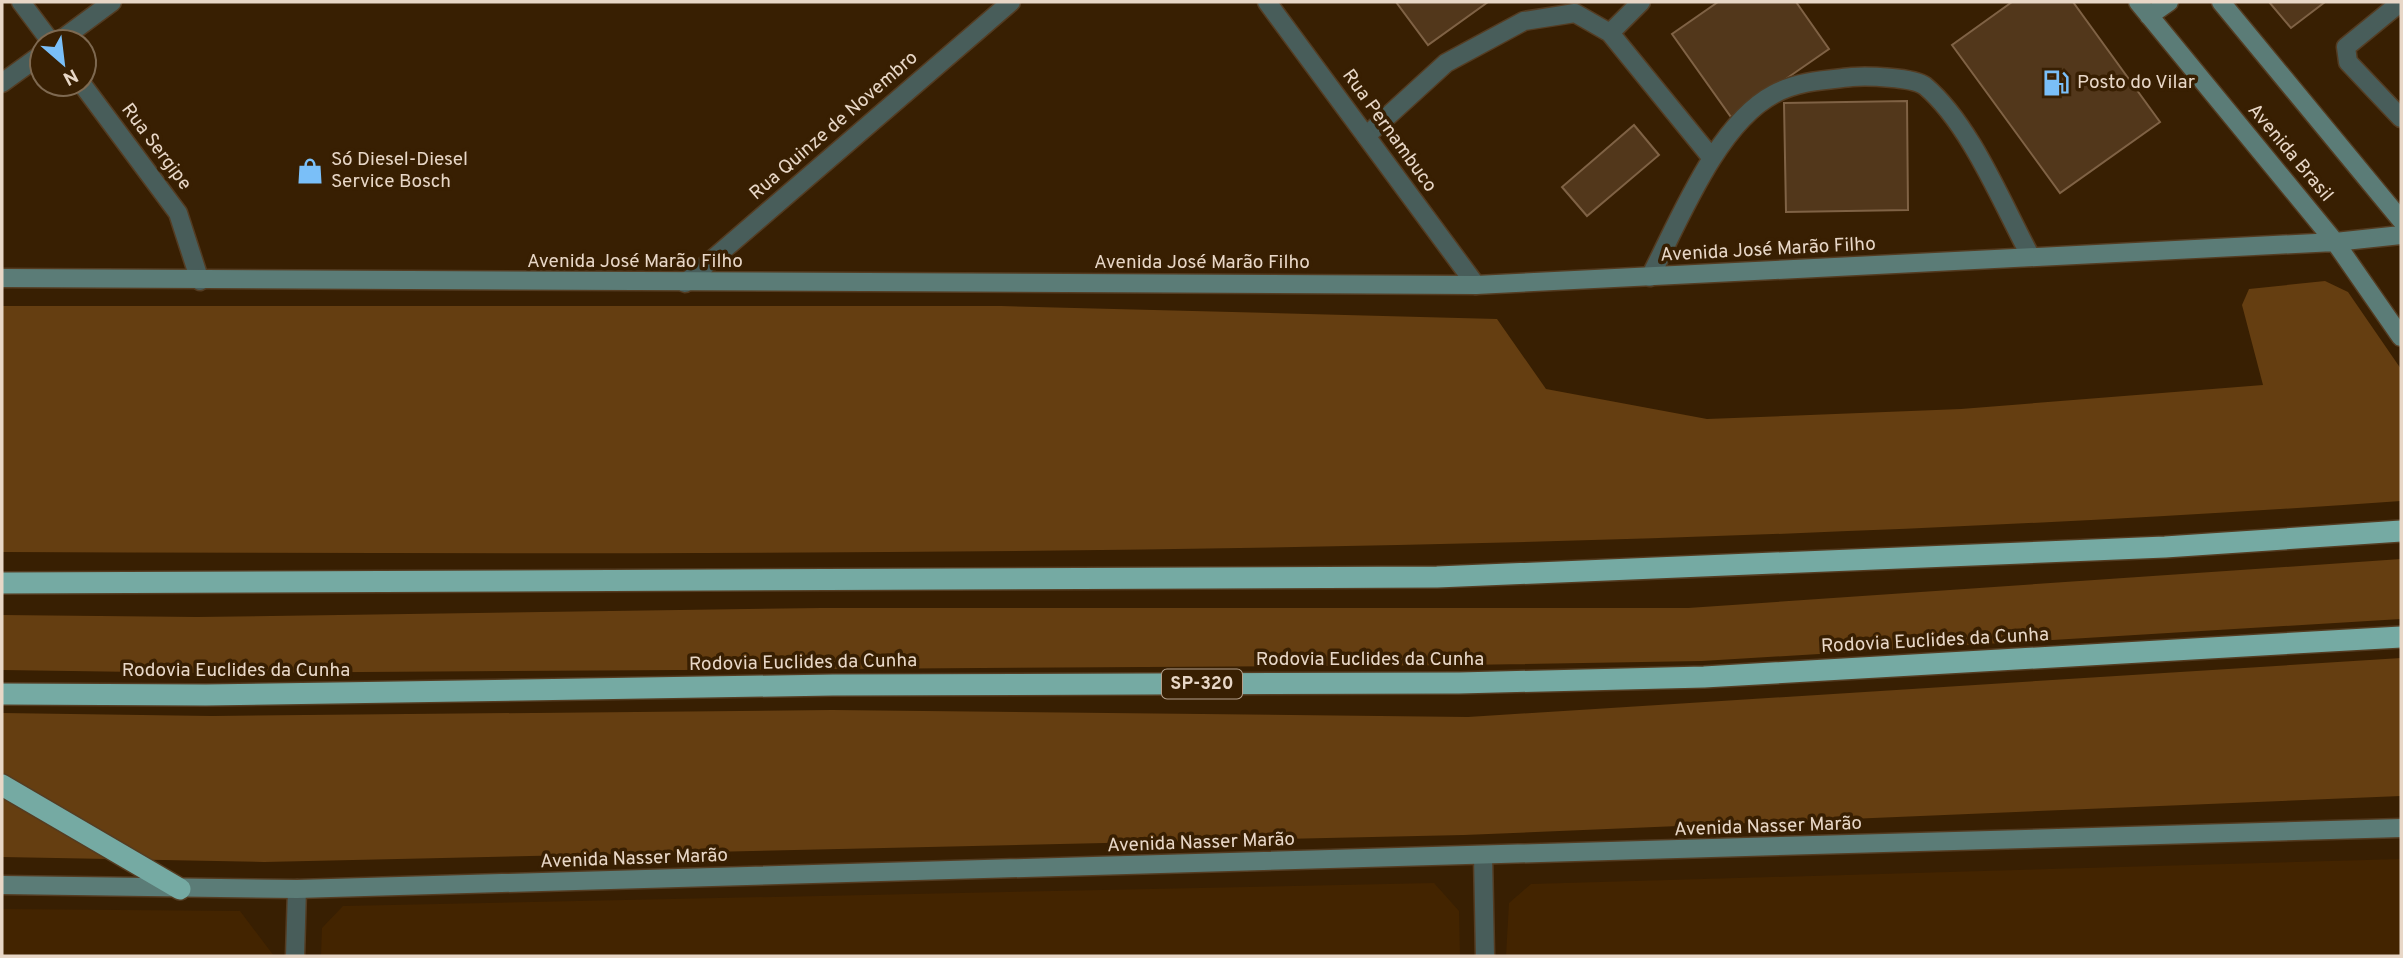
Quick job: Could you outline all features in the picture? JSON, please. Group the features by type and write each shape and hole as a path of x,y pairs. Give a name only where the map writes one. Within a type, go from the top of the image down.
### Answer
{"highway":[{"path":"2,583 1437,577 2165,547 2401,531"},
{"name":"Rodovia Euclides da Cunha","path":"2,694 206,695 847,685 1459,683 1636,679 2401,637"},
{"path":"2,785 180,888"}],"main road":[{"path":"2144,9 2169,2"},
{"path":"2221,2 2401,220"},
{"name":"Avenida Brasil","path":"2144,9 2336,242 2401,337"},
{"name":"Avenida José Marão Filho","path":"2,278 1476,285 2336,242 2401,235"},
{"name":"Avenida Nasser Marão","path":"2,885 297,889 2401,828"}],"street":[{"path":"21,2 40,28"},
{"path":"77,28 112,2"},
{"name":"Rua Quinze de Novembro","path":"685,283 1011,2"},
{"name":"Rua Pernambuco","path":"1267,2 1476,285"},
{"path":"1610,33 1641,2"},
{"path":"2399,113 2348,62 2346,47 2401,2"},
{"path":"1366,136 1446,63 1524,21 1575,13 1610,33 1712,157"},
{"path":"2,83 28,64"},
{"path":"1650,277 1712,157 1734,129 1773,94 1803,82 1869,76 1922,84 1950,113 2031,257"},
{"name":"Rua Sergipe","path":"92,98 178,213 200,281"},
{"path":"1483,856 1485,956"},
{"path":"295,956 297,889"}],"shaded area":[{"path":"2325,281 2348,292 2401,369 2401,501 1802,533 1502,543 902,552 2,552 2,306 1001,306 1497,319 1546,389 1707,419 1961,409 2263,385 2242,305 2249,289"},
{"path":"2401,559 2401,619 1702,661 207,673 2,670 2,615 197,617 822,608 1688,608"},
{"path":"2401,658 2401,796 1464,835 264,862 2,857 2,713 212,716 832,710 1468,717"},
{"path":"2401,859 2401,956 1506,956 1509,903 1531,884"},
{"path":"1434,883 1459,911 1460,956 321,956 322,928 343,906"},
{"path":"2,909 240,911 274,956 2,956"}],"building":[{"path":"1396,2 1488,2 1428,45"},
{"path":"1718,2 1796,2 1829,49 1731,117 1672,34"},
{"name":"Posto do Vilar","path":"2012,2 2073,2 2160,122 2060,193 1952,45"},
{"path":"2269,2 2325,2 2291,28"},
{"path":"1907,101 1908,210 1786,212 1784,103"},
{"path":"1634,125 1659,155 1587,216 1562,187"}],"place":[{"name":"Posto do Vilar","path":"2056,83"},
{"name":"Só Diesel-Diesel Service Bosch","path":"310,171"}]}
